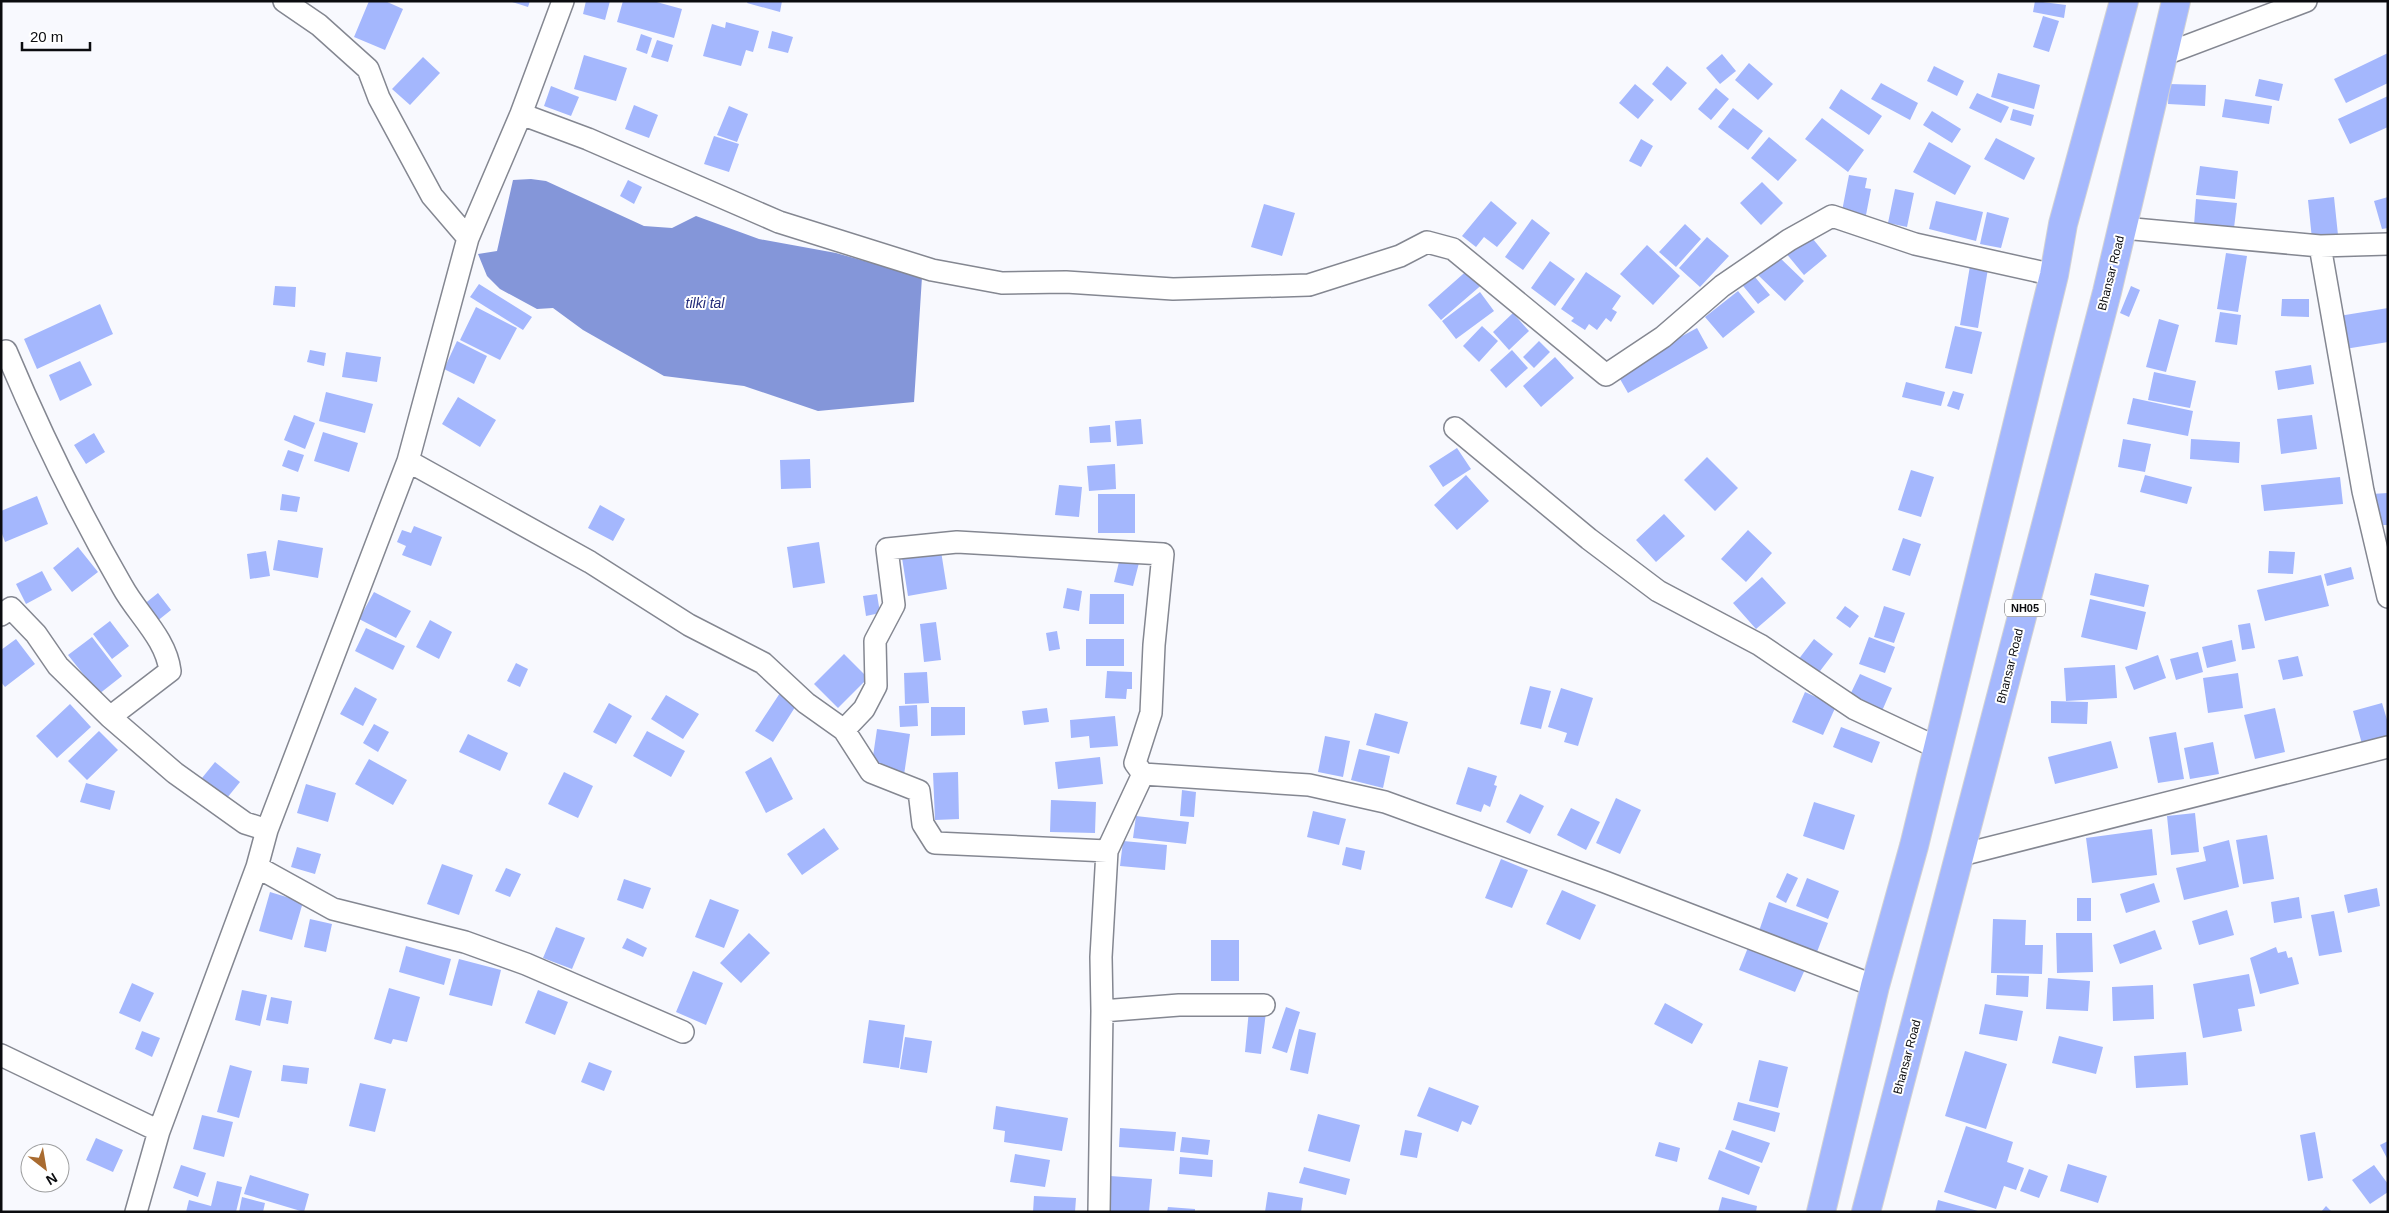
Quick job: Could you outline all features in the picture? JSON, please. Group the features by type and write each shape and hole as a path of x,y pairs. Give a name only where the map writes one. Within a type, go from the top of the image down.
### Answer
{"highway":[{"path":"1821,1212 1875,986 1938,748 2054,275 2063,224 2124,1"},
{"name":"Bhansar Road","path":"1866,1212 1961,855 2123,228 2176,1"}],"street":[{"path":"284,1 319,25 368,69 379,98 432,196 468,238"},
{"path":"136,1212 159,1132 257,868 267,830 408,461 468,238 521,114 563,1"},
{"path":"2163,55 2306,1"},
{"path":"521,114 588,139 779,222 932,270 1002,283 1066,282 1173,289 1310,285 1400,256 1428,242 1453,249 1606,374 1662,337 1722,286 1789,240 1832,216 1915,244 2054,275"},
{"path":"2123,228 2320,246 2388,244"},
{"path":"2320,246 2363,491 2388,597"},
{"path":"6,351 41,434 80,509 123,588 159,640 169,662 170,671 110,717"},
{"path":"1455,428 1590,539 1658,591 1760,645 1855,709 1938,748"},
{"path":"408,461 590,562 689,625 763,663 806,702 844,730 871,772 920,791 923,824 935,843 1107,851"},
{"path":"844,730 864,710 876,686 875,641 894,605 886,549 957,542 1163,554 1154,645 1151,713 1135,763 1143,774"},
{"path":"1,615 11,608 36,634 58,666 110,717 182,778 245,823 267,830"},
{"path":"1961,855 2388,747"},
{"path":"1099,1212 1101,957 1107,851 1143,774"},
{"path":"1143,774 1309,785 1385,802 1605,882 1875,986"},
{"path":"257,868 333,908 465,942 526,964 684,1032"},
{"path":"1102,1012 1179,1005 1264,1005"},
{"path":"1,1055 159,1132"}],"water":[{"name":"tilki tal","path":"531,179 546,181 644,226 672,228 696,216 759,239 836,253 922,277 914,402 818,411 744,386 664,376 583,330 553,308 537,309 500,289 487,276 478,254 497,251 513,180"}],"building":[{"path":"369,1 385,1 403,9 385,50 354,37"},
{"path":"509,1 530,1 528,7"},
{"path":"586,1 610,1 605,20 583,14"},
{"path":"623,1 653,1 682,9 674,38 617,22"},
{"path":"748,1 782,1 780,12 747,3"},
{"path":"2035,1 2066,5 2064,18 2033,12"},
{"path":"2043,16 2059,21 2049,52 2033,47"},
{"path":"726,22 759,31 753,52 746,50 741,66 703,56 712,24 725,28"},
{"path":"772,31 793,37 788,53 768,48"},
{"path":"641,34 652,38 647,54 636,50"},
{"path":"657,40 673,45 668,62 651,57"},
{"path":"2388,53 2388,83 2346,103 2334,79"},
{"path":"1722,54 1736,71 1720,84 1706,68"},
{"path":"584,55 627,68 616,101 574,89"},
{"path":"423,57 440,73 410,105 392,89"},
{"path":"1749,63 1773,84 1758,100 1735,80"},
{"path":"1667,66 1687,83 1671,101 1652,84"},
{"path":"1934,66 1964,81 1957,96 1927,81"},
{"path":"1998,73 2040,85 2034,109 1991,97"},
{"path":"2259,79 2283,84 2279,101 2255,96"},
{"path":"1881,83 1918,103 1910,120 1871,99"},
{"path":"1635,84 1654,100 1638,119 1619,103"},
{"path":"2169,84 2206,85 2205,106 2168,104"},
{"path":"551,86 579,97 571,116 544,106"},
{"path":"1716,88 1729,99 1711,120 1698,109"},
{"path":"1841,89 1882,116 1869,135 1829,108"},
{"path":"1977,93 2009,107 2001,123 1969,108"},
{"path":"2388,96 2388,127 2350,144 2338,119"},
{"path":"2225,99 2272,106 2269,124 2222,117"},
{"path":"634,105 658,115 649,138 625,129"},
{"path":"729,106 748,114 737,142 717,135"},
{"path":"1733,108 1763,131 1748,150 1718,127"},
{"path":"2013,109 2034,115 2031,126 2010,120"},
{"path":"1932,111 1961,129 1952,143 1923,125"},
{"path":"1822,118 1864,150 1848,172 1805,139"},
{"path":"714,136 739,144 729,172 704,164"},
{"path":"1769,137 1797,160 1778,181 1751,158"},
{"path":"1996,138 2035,158 2024,180 1984,159"},
{"path":"1641,139 1653,146 1641,167 1629,161"},
{"path":"1929,142 1971,166 1955,195 1913,172"},
{"path":"2200,166 2238,171 2235,199 2196,195"},
{"path":"1849,175 1867,178 1865,188 1871,189 1866,215 1842,211"},
{"path":"628,180 642,187 634,204 620,196"},
{"path":"1762,182 1783,203 1761,225 1740,203"},
{"path":"1895,189 1914,193 1907,227 1888,223"},
{"path":"2334,197 2338,235 2312,239 2308,200"},
{"path":"2388,197 2388,228 2382,229 2374,201"},
{"path":"2196,199 2237,203 2234,228 2194,225"},
{"path":"1491,201 1517,223 1497,247 1484,237 1476,247 1462,236"},
{"path":"1936,201 1983,212 1976,241 1929,229"},
{"path":"1264,204 1295,213 1282,256 1251,247"},
{"path":"1987,212 2009,218 2001,248 1980,244"},
{"path":"1532,219 1550,233 1523,270 1505,257"},
{"path":"1685,224 1701,239 1676,267 1659,252"},
{"path":"1808,233 1827,256 1804,275 1785,252"},
{"path":"1707,237 1729,256 1700,287 1679,268"},
{"path":"1647,245 1680,276 1653,305 1620,274"},
{"path":"2226,253 2247,256 2238,312 2217,309"},
{"path":"1777,255 1804,281 1785,301 1758,275"},
{"path":"1971,260 1989,263 1978,328 1960,325"},
{"path":"1550,261 1575,279 1555,306 1531,288"},
{"path":"1471,267 1485,282 1441,320 1428,305"},
{"path":"1750,271 1770,295 1758,304 1739,281"},
{"path":"1586,272 1621,296 1612,309 1617,312 1611,322 1606,318 1597,330 1589,324 1585,330 1571,321 1574,318 1561,309"},
{"path":"479,284 532,317 523,330 470,297"},
{"path":"275,286 296,287 295,307 273,305"},
{"path":"2131,286 2140,290 2129,317 2120,313"},
{"path":"1738,291 1755,312 1723,338 1705,317"},
{"path":"1480,292 1494,311 1456,339 1442,321"},
{"path":"2282,299 2309,299 2309,317 2281,316"},
{"path":"100,304 113,334 37,369 24,339"},
{"path":"476,307 517,328 500,360 460,340"},
{"path":"2388,308 2388,342 2345,349 2339,316"},
{"path":"2220,312 2241,315 2237,345 2215,342"},
{"path":"1513,313 1529,331 1509,350 1493,332"},
{"path":"2159,319 2179,325 2166,372 2146,367"},
{"path":"1482,326 1498,341 1479,362 1463,346"},
{"path":"1955,326 1982,332 1972,374 1945,368"},
{"path":"1697,328 1708,348 1628,393 1616,372"},
{"path":"457,341 487,356 474,384 444,369"},
{"path":"1539,341 1550,352 1534,368 1523,357"},
{"path":"310,350 326,353 324,366 307,362"},
{"path":"1512,350 1528,368 1506,388 1490,370"},
{"path":"346,352 381,357 377,382 342,377"},
{"path":"1555,357 1574,378 1541,407 1523,386"},
{"path":"80,361 92,385 60,401 49,375"},
{"path":"2311,365 2314,384 2278,390 2275,371"},
{"path":"2154,372 2196,381 2190,408 2148,400"},
{"path":"1906,382 1945,392 1941,406 1902,397"},
{"path":"1953,391 1964,394 1959,410 1947,406"},
{"path":"326,392 373,404 365,433 319,421"},
{"path":"458,397 496,420 480,447 442,424"},
{"path":"2133,398 2193,411 2188,436 2127,424"},
{"path":"294,415 315,423 305,449 284,440"},
{"path":"2312,415 2317,449 2281,454 2277,419"},
{"path":"1141,419 1143,444 1117,446 1115,421"},
{"path":"1110,425 1111,442 1090,443 1089,427"},
{"path":"323,432 358,443 349,472 314,461"},
{"path":"94,433 105,452 86,464 74,445"},
{"path":"2123,439 2151,444 2145,472 2118,467"},
{"path":"2191,439 2240,442 2239,463 2190,459"},
{"path":"1457,448 1471,469 1443,487 1429,466"},
{"path":"288,450 304,455 298,472 282,466"},
{"path":"1707,457 1738,488 1715,511 1684,480"},
{"path":"810,459 811,488 781,489 780,460"},
{"path":"1115,464 1116,489 1089,491 1087,466"},
{"path":"1911,470 1934,477 1921,517 1898,510"},
{"path":"1466,475 1489,501 1457,530 1434,505"},
{"path":"2145,475 2192,487 2187,504 2140,492"},
{"path":"2340,477 2343,504 2264,511 2261,485"},
{"path":"1059,485 1082,487 1079,517 1055,515"},
{"path":"2388,493 2388,525 2374,525 2371,494"},
{"path":"282,494 300,497 297,512 280,510"},
{"path":"1098,494 1135,494 1135,533 1098,533"},
{"path":"37,496 48,524 5,542 1,531 1,511"},
{"path":"600,505 625,519 613,541 588,528"},
{"path":"1664,514 1685,536 1656,562 1636,540"},
{"path":"414,526 442,537 431,566 402,555 406,546 397,542 402,530 411,533"},
{"path":"1748,530 1772,553 1746,582 1721,559"},
{"path":"1903,538 1921,544 1910,576 1892,570"},
{"path":"278,540 323,548 318,578 273,570"},
{"path":"819,542 825,583 793,588 787,547"},
{"path":"78,547 98,572 72,592 53,568"},
{"path":"266,551 270,576 250,579 247,554"},
{"path":"941,551 947,589 908,596 902,558"},
{"path":"2269,551 2295,552 2293,574 2268,573"},
{"path":"1121,554 1140,559 1133,586 1114,582"},
{"path":"2351,567 2354,579 2327,586 2324,574"},
{"path":"42,571 52,590 26,604 16,584"},
{"path":"2095,573 2149,585 2144,607 2090,595"},
{"path":"2321,575 2329,606 2265,621 2257,590"},
{"path":"1762,577 1786,603 1756,629 1733,603"},
{"path":"1067,588 1082,591 1079,611 1063,608"},
{"path":"374,592 411,611 396,638 359,619"},
{"path":"158,593 171,610 156,622 143,605"},
{"path":"877,594 880,613 866,616 863,596"},
{"path":"1090,594 1124,594 1124,624 1089,624"},
{"path":"2090,599 2146,612 2137,650 2081,637"},
{"path":"1845,606 1859,616 1850,628 1836,618"},
{"path":"1884,606 1905,613 1894,643 1874,637"},
{"path":"430,620 452,632 439,659 416,647"},
{"path":"110,621 129,646 112,659 93,634"},
{"path":"936,622 941,660 924,662 920,624"},
{"path":"2250,623 2255,648 2242,650 2238,625"},
{"path":"366,628 405,646 393,670 355,651"},
{"path":"1057,631 1060,649 1049,651 1046,633"},
{"path":"92,637 122,676 99,694 68,655"},
{"path":"1869,637 1895,647 1885,673 1859,664"},
{"path":"16,639 35,664 5,687 1,682 1,650"},
{"path":"1086,639 1124,639 1124,666 1086,666"},
{"path":"1814,639 1833,654 1817,675 1798,660"},
{"path":"2232,640 2236,661 2207,668 2202,647"},
{"path":"2198,652 2203,672 2176,680 2170,659"},
{"path":"844,654 868,678 838,708 814,684"},
{"path":"2158,655 2166,678 2134,690 2125,667"},
{"path":"2298,656 2303,676 2283,680 2278,660"},
{"path":"516,663 528,669 520,687 507,681"},
{"path":"2115,665 2117,698 2066,701 2064,668"},
{"path":"1107,671 1132,672 1132,689 1127,689 1126,699 1105,698"},
{"path":"927,672 929,703 905,704 904,673"},
{"path":"2238,673 2243,708 2208,713 2203,678"},
{"path":"1860,674 1892,688 1882,711 1849,697"},
{"path":"1530,686 1551,691 1541,729 1520,724"},
{"path":"355,687 377,699 363,726 340,714"},
{"path":"1561,688 1593,698 1578,746 1564,742 1567,733 1548,727"},
{"path":"1805,692 1836,706 1823,735 1792,722"},
{"path":"780,693 797,704 773,742 755,731"},
{"path":"666,695 699,714 683,739 651,719"},
{"path":"2051,701 2088,702 2087,724 2051,723"},
{"path":"609,703 632,716 616,744 593,732"},
{"path":"2382,703 2388,723 2388,737 2362,744 2353,711"},
{"path":"70,704 91,727 57,758 36,736"},
{"path":"917,705 918,726 900,727 899,706"},
{"path":"931,707 965,707 965,735 931,736"},
{"path":"1047,708 1049,722 1024,725 1022,711"},
{"path":"2275,708 2285,752 2255,759 2244,715"},
{"path":"1375,713 1408,722 1399,754 1366,745"},
{"path":"1115,716 1118,746 1090,748 1089,736 1071,738 1070,720"},
{"path":"374,724 389,732 378,752 363,743"},
{"path":"1841,727 1880,742 1872,763 1833,747"},
{"path":"877,729 910,734 904,775 871,770"},
{"path":"99,731 118,750 87,780 68,761"},
{"path":"647,731 685,751 671,777 633,756"},
{"path":"2176,732 2184,779 2158,783 2149,737"},
{"path":"468,734 508,753 500,771 459,752"},
{"path":"1325,736 1350,741 1343,777 1318,772"},
{"path":"2111,741 2118,768 2055,784 2048,757"},
{"path":"2213,742 2219,774 2190,779 2184,748"},
{"path":"1359,749 1390,756 1383,788 1351,780"},
{"path":"771,757 793,799 766,813 745,772"},
{"path":"1100,757 1103,784 1058,789 1055,762"},
{"path":"369,759 407,780 393,805 355,784"},
{"path":"215,762 240,782 227,798 202,778"},
{"path":"1468,767 1497,776 1494,785 1497,786 1490,807 1484,804 1481,812 1456,804"},
{"path":"564,772 593,786 578,818 548,804"},
{"path":"958,772 959,819 935,820 933,773"},
{"path":"86,783 115,791 110,810 80,802"},
{"path":"306,784 336,793 328,822 297,813"},
{"path":"1182,790 1196,792 1194,817 1180,816"},
{"path":"1520,794 1544,806 1530,834 1506,822"},
{"path":"1616,798 1641,810 1620,854 1596,843"},
{"path":"1051,800 1096,802 1095,833 1050,832"},
{"path":"1814,802 1855,815 1844,850 1803,836"},
{"path":"1571,808 1600,822 1586,850 1557,835"},
{"path":"1313,811 1346,819 1339,845 1307,837"},
{"path":"2195,813 2199,852 2171,855 2167,816"},
{"path":"1136,816 1189,822 1186,844 1133,838"},
{"path":"824,828 839,849 802,875 787,854"},
{"path":"2152,829 2157,875 2092,883 2086,838"},
{"path":"2267,835 2274,879 2243,884 2236,840"},
{"path":"2229,840 2239,887 2184,900 2176,868 2206,861 2203,847"},
{"path":"1123,841 1167,845 1165,870 1120,866"},
{"path":"297,847 321,854 315,874 291,867"},
{"path":"1346,847 1365,851 1361,870 1342,865"},
{"path":"1501,859 1528,870 1512,908 1485,898"},
{"path":"442,864 473,875 459,915 427,904"},
{"path":"506,868 521,874 510,897 495,891"},
{"path":"1787,873 1798,878 1786,903 1776,897"},
{"path":"1807,878 1839,891 1828,919 1796,906"},
{"path":"624,879 651,888 643,909 617,900"},
{"path":"2154,883 2160,902 2126,913 2120,894"},
{"path":"2377,888 2380,906 2348,913 2344,895"},
{"path":"1562,890 1596,905 1580,940 1546,924"},
{"path":"270,892 303,902 292,940 259,931"},
{"path":"2299,897 2302,918 2274,923 2271,902"},
{"path":"2077,898 2091,898 2091,921 2077,921"},
{"path":"710,899 739,910 724,948 695,937"},
{"path":"1769,902 1828,923 1817,952 1759,931"},
{"path":"2227,910 2234,935 2199,945 2192,921"},
{"path":"2334,911 2342,952 2319,956 2311,915"},
{"path":"310,919 332,924 326,952 304,947"},
{"path":"1993,919 2026,920 2025,945 2043,945 2042,974 1991,973"},
{"path":"556,927 585,938 572,969 543,958"},
{"path":"2155,930 2162,949 2120,964 2113,945"},
{"path":"749,933 770,953 741,983 720,963"},
{"path":"2056,933 2092,933 2093,972 2057,973"},
{"path":"627,938 647,948 643,957 622,948"},
{"path":"1211,940 1239,940 1239,981 1211,981"},
{"path":"1749,945 1806,967 1795,992 1739,970"},
{"path":"406,946 451,959 444,985 399,972"},
{"path":"2276,947 2278,953 2286,951 2288,958 2292,957 2299,984 2260,994 2250,958"},
{"path":"459,959 501,970 492,1006 449,995"},
{"path":"693,971 723,983 706,1025 676,1012"},
{"path":"2249,974 2255,1006 2238,1009 2242,1031 2203,1038 2193,984"},
{"path":"1997,975 2029,976 2028,997 1996,995"},
{"path":"2048,978 2090,981 2088,1011 2046,1009"},
{"path":"132,983 154,993 140,1022 119,1013"},
{"path":"2153,985 2154,1019 2113,1021 2112,987"},
{"path":"389,988 420,997 407,1042 393,1039 391,1044 374,1039"},
{"path":"242,990 267,995 260,1026 235,1020"},
{"path":"538,990 568,1002 555,1035 525,1023"},
{"path":"271,997 292,1001 288,1024 266,1020"},
{"path":"1665,1003 1703,1024 1692,1044 1654,1024"},
{"path":"1985,1004 2023,1011 2017,1041 1979,1034"},
{"path":"1286,1007 1300,1012 1287,1053 1272,1048"},
{"path":"1249,1010 1266,1012 1261,1054 1245,1052"},
{"path":"869,1020 905,1025 899,1068 863,1063"},
{"path":"1299,1029 1316,1033 1308,1074 1290,1070"},
{"path":"142,1031 160,1038 152,1057 135,1049"},
{"path":"2059,1036 2103,1047 2096,1074 2052,1063"},
{"path":"905,1037 932,1041 927,1073 900,1069"},
{"path":"1965,1051 2007,1064 1986,1129 1945,1116"},
{"path":"2186,1052 2188,1085 2136,1088 2134,1056"},
{"path":"1759,1060 1788,1067 1778,1108 1749,1101"},
{"path":"589,1062 612,1071 604,1091 581,1082"},
{"path":"230,1065 252,1071 239,1118 217,1112"},
{"path":"283,1065 309,1068 307,1084 281,1081"},
{"path":"360,1083 386,1089 375,1132 349,1126"},
{"path":"1429,1087 1479,1106 1471,1125 1462,1121 1458,1132 1417,1116"},
{"path":"1738,1102 1780,1113 1775,1132 1733,1120"},
{"path":"996,1106 1068,1118 1062,1151 1004,1142 1005,1131 993,1129"},
{"path":"1318,1114 1360,1125 1350,1162 1308,1151"},
{"path":"202,1115 233,1122 224,1157 193,1149"},
{"path":"1966,1126 2013,1142 2007,1162 2024,1168 2016,1190 2004,1186 1996,1209 1944,1192"},
{"path":"1120,1128 1176,1132 1174,1151 1119,1147"},
{"path":"1405,1130 1422,1133 1417,1158 1400,1155"},
{"path":"1732,1130 1770,1143 1762,1163 1725,1149"},
{"path":"2315,1132 2323,1178 2308,1181 2300,1135"},
{"path":"1182,1137 1210,1140 1208,1155 1180,1152"},
{"path":"96,1138 123,1150 113,1172 86,1160"},
{"path":"2388,1141 2388,1160 2380,1145"},
{"path":"1659,1142 1680,1148 1677,1162 1655,1156"},
{"path":"1719,1150 1760,1167 1749,1195 1708,1179"},
{"path":"1015,1154 1050,1160 1045,1187 1010,1182"},
{"path":"1180,1157 1213,1160 1212,1177 1179,1174"},
{"path":"2068,1164 2107,1176 2098,1203 2060,1191"},
{"path":"181,1165 206,1173 198,1197 173,1188"},
{"path":"2374,1165 2388,1184 2388,1192 2370,1204 2352,1180"},
{"path":"1304,1167 1350,1179 1346,1195 1299,1183"},
{"path":"2029,1169 2048,1176 2039,1198 2020,1191"},
{"path":"250,1175 309,1194 304,1212 244,1194"},
{"path":"1110,1176 1152,1179 1149,1212 1108,1212"},
{"path":"217,1181 242,1187 236,1212 186,1212 189,1200 211,1206"},
{"path":"1268,1192 1303,1198 1301,1212 1265,1212"},
{"path":"1034,1196 1076,1198 1075,1212 1033,1212"},
{"path":"242,1197 265,1203 263,1212 239,1212"},
{"path":"1722,1197 1757,1206 1756,1212 1718,1212"},
{"path":"1938,1200 1978,1211 1978,1212 1935,1212"},
{"path":"2326,1206 2332,1212 2321,1212"},
{"path":"1168,1207 1195,1209 1195,1212 1167,1212"}]}
